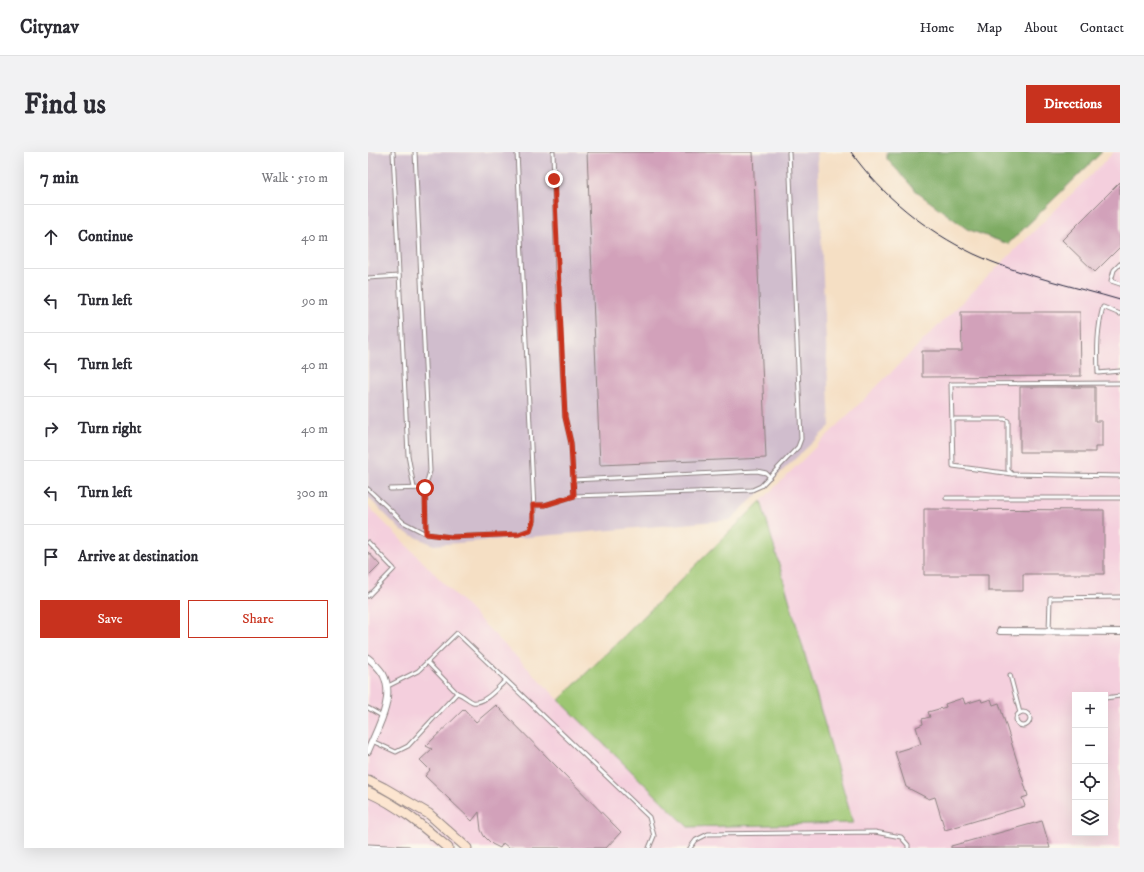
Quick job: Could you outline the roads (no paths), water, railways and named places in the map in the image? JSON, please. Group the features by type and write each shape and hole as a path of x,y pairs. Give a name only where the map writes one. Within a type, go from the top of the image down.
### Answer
{"street":[{"path":"1000,631 1120,632"},
{"path":"368,658 382,674 386,687 386,702 368,751"},
{"path":"368,780 429,814 467,848"},
{"path":"368,792 400,810 428,830 448,848"}],"lane":[{"path":"392,152 408,455 414,488"},
{"path":"416,152 430,471 425,488 426,534"},
{"path":"368,489 403,522 426,534 451,537 519,534 530,530 533,521 533,505 517,152"},
{"path":"553,152 565,417 571,443 574,496"},
{"path":"533,505 545,505 574,496 752,490 761,486 798,447 801,439 789,152"},
{"path":"1120,264 1114,270 1111,281 1120,284"},
{"path":"368,278 399,276"},
{"path":"1120,314 1103,307 1097,345 1098,373 1120,371"},
{"path":"1120,383 951,384 952,466 1012,474 1120,476"},
{"path":"952,419 1005,419 1008,421 1008,470 1012,474"},
{"path":"573,480 757,471 766,473 770,477"},
{"path":"390,489 425,488"},
{"path":"946,498 1120,498"},
{"path":"368,542 394,569 368,596"},
{"path":"1049,632 1050,598 1120,597"},
{"path":"386,687 418,671 457,633 649,817 654,836 650,848"},
{"path":"427,662 457,693 464,695 471,701 480,702 488,697 506,680"},
{"path":"1010,675 1020,713"},
{"path":"372,741 396,752 408,746 457,693"},
{"path":"1108,698 1120,696"},
{"path":"368,708 382,716"},
{"path":"1020,713 1026,713 1029,716 1028,722 1025,726 1020,726 1016,720 1016,716 1020,713"},
{"path":"690,848 696,840 708,834 875,832 901,837 908,848"},
{"path":"368,846 408,848"}],"tram line":[{"path":"851,152 863,168 891,198 922,223 956,245 1009,268 1046,280 1120,300"}]}
